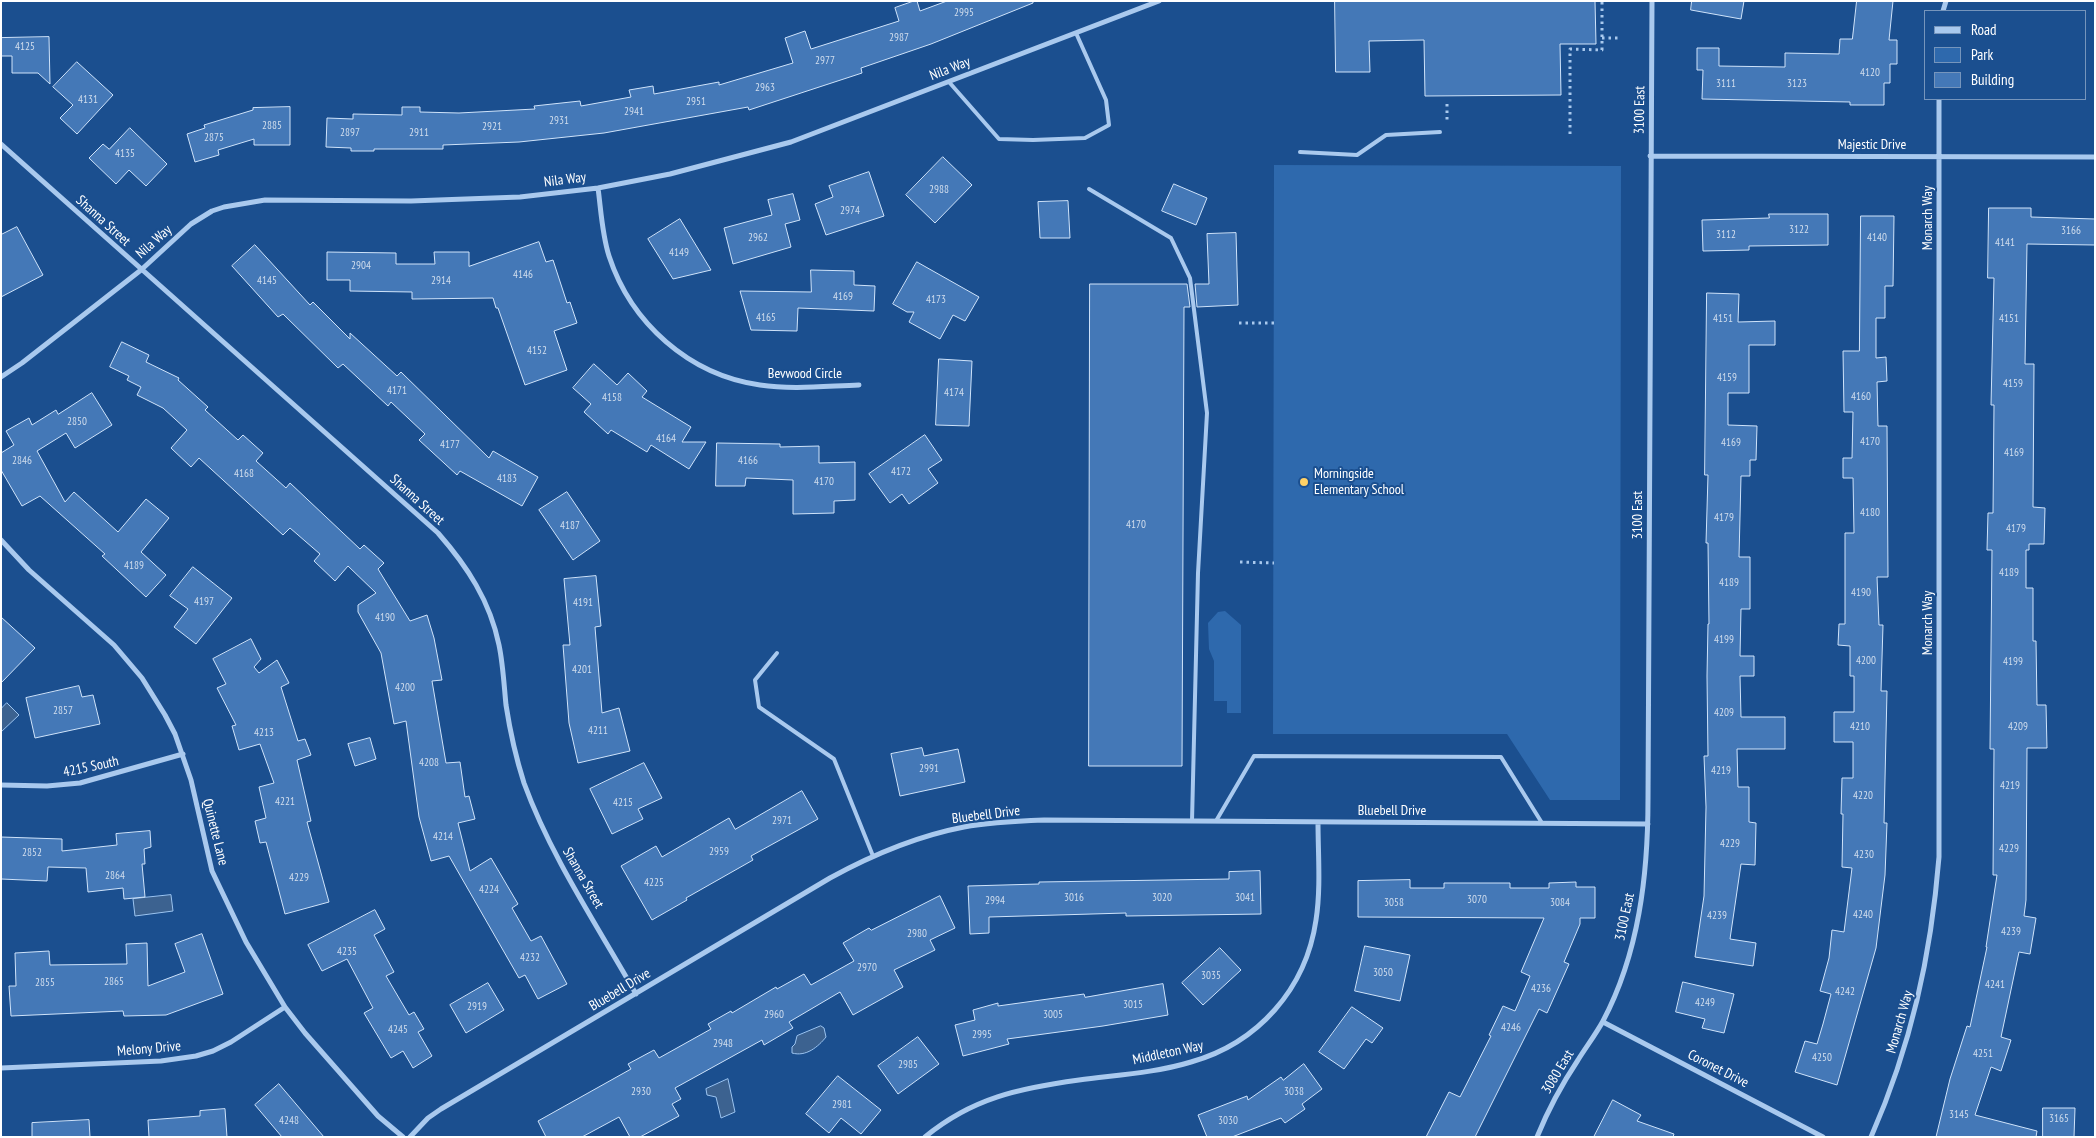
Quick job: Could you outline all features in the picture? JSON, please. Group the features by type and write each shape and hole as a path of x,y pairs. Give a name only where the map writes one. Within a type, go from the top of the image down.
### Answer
{"street":[{"name":"Nila Way","path":"1,377 22,363 141,270 201,217 212,211 237,203 264,200 411,201 485,199 598,188 697,168 790,142 1159,1"},
{"name":"3100 East","path":"1603,1022 1618,988 1640,910 1648,824 1652,1"},
{"name":"Monarch Way","path":"1871,1137 1896,1073 1920,994 1934,912 1939,857 1939,100"},
{"name":"Shanna Street","path":"1,144 438,533 470,573 493,620 500,646 507,707 514,745 536,813 550,844 636,994"},
{"name":"Majestic Drive","path":"1650,156 2095,157"},
{"name":"Bevwood Circle","path":"598,188 603,232 616,275 638,314 672,348 713,372 760,385 784,387 859,385"},
{"name":"Quinette Lane","path":"1,540 29,570 114,645 142,678 165,714 183,754 212,871 246,942 285,1007 305,1033 378,1116 403,1137"},
{"name":"4215 South","path":"1,785 47,786 80,783 183,754"},
{"name":"Bluebell Drive","path":"410,1137 428,1118 830,878 874,856 943,832 992,823 1044,820 1648,824"},
{"name":"Middleton Way","path":"925,1137 958,1112 1003,1094 1043,1085 1190,1063 1217,1053 1247,1036 1281,1004 1293,987 1304,965 1312,942 1318,900 1318,822"},
{"name":"Melony Drive","path":"1,1068 161,1061 187,1057 213,1050 231,1042 285,1007"},
{"name":"3080 East","path":"1537,1137 1548,1110 1603,1022"},
{"name":"Coronet Drive","path":"1603,1022 1824,1137"}],"lane":[{"path":"949,82 999,139 1086,138 1109,125 1106,100 1076,33"},
{"path":"1300,152 1357,155 1386,135 1440,132"},
{"path":"1089,189 1171,238 1190,278 1207,413 1198,573 1192,821"},
{"path":"777,653 755,680 758,707 834,760 874,856"},
{"path":"1216,821 1254,756 1501,757 1542,823"}],"path":[{"path":"1570,134 1570,49 1602,50 1602,1"},
{"path":"1602,38 1620,38"},
{"path":"1447,104 1447,123"},
{"path":"1240,323 1274,323"},
{"path":"1240,562 1274,563"}],"green space":[{"path":"1274,165 1621,166 1620,800 1550,800 1507,734 1273,734"},
{"path":"1225,611 1241,625 1241,713 1227,713 1227,701 1214,701 1214,661 1209,649 1208,623 1218,612"}],"shaded area":[{"path":"7,703 19,715 1,732 1,709"},
{"path":"171,895 173,911 135,916 133,899"},
{"path":"821,1026 824,1028 826,1037 819,1044 802,1054 792,1053 792,1047 797,1036"},
{"path":"728,1079 735,1112 721,1118 716,1097 707,1095 706,1089"}],"building":[{"path":"917,1 920,11 947,1 1033,1 1033,3 931,44 861,68 862,73 749,110 748,107 604,133 519,142 443,145 443,149 351,151 351,148 326,147 327,118 353,119 353,114 402,115 402,107 420,107 420,112 459,113 535,109 534,106 580,101 581,106 631,97 629,90 653,86 654,94 719,82 719,85 793,63 785,38 805,31 811,49 899,21 895,8"},
{"path":"1335,1 1595,1 1596,44 1560,44 1561,95 1425,96 1424,40 1369,41 1370,72 1336,72"},
{"path":"1692,1 1744,1 1741,19 1691,10"},
{"path":"1857,1 1893,1 1889,40 1897,40 1897,64 1890,64 1890,83 1884,83 1884,105 1850,105 1850,102 1702,99 1703,70 1697,70 1697,48 1719,48 1719,66 1785,67 1785,53 1839,54 1840,39 1852,39"},
{"path":"49,37 50,84 38,73 12,73 12,56 1,56 1,38"},
{"path":"77,62 113,95 77,134 60,118 73,105 53,87"},
{"path":"290,107 290,145 254,145 254,139 218,150 219,155 195,162 187,134 205,128 204,125 253,110 253,108"},
{"path":"130,128 167,164 146,186 129,170 116,184 89,158 103,144 109,149"},
{"path":"943,157 972,185 935,223 906,195"},
{"path":"869,172 884,216 826,235 815,204 833,197 829,186"},
{"path":"1174,184 1207,198 1196,225 1162,211"},
{"path":"793,194 800,220 785,224 791,247 733,264 724,228 772,215 768,200"},
{"path":"1068,201 1070,238 1040,238 1038,202"},
{"path":"1989,208 2031,208 2031,217 2095,219 2095,245 2027,244 2025,364 2034,364 2033,507 2045,508 2044,544 2029,544 2029,550 2026,550 2026,588 2033,588 2033,641 2036,641 2037,705 2046,705 2047,748 2027,748 2026,900 2024,916 2036,918 2030,954 2019,952 2001,1037 2011,1040 2001,1071 1991,1067 1975,1115 2037,1131 2036,1137 1936,1137 1950,1079 1967,1026 1970,1027 1987,947 1997,875 1993,875 1994,749 1990,749 1992,550 1987,550 1988,513 1993,513 1994,405 1991,405 1994,278 1988,278"},
{"path":"1769,214 1828,214 1828,245 1749,246 1749,250 1703,251 1702,220 1769,218"},
{"path":"1861,216 1894,216 1893,286 1885,286 1885,318 1876,318 1876,358 1886,357 1887,381 1877,382 1878,426 1887,426 1888,577 1877,577 1879,625 1883,625 1881,691 1887,691 1884,823 1887,823 1885,875 1876,948 1837,1085 1795,1072 1805,1041 1817,1044 1823,1024 1831,994 1820,991 1829,958 1832,930 1844,932 1852,868 1842,867 1843,814 1841,814 1842,778 1853,778 1853,742 1834,742 1834,712 1854,712 1854,676 1850,676 1850,646 1838,645 1839,624 1845,624 1845,533 1854,533 1853,478 1843,478 1843,458 1852,458 1853,412 1844,412 1843,351 1859,351"},
{"path":"680,219 711,270 673,279 648,239"},
{"path":"17,227 43,275 1,297 1,235"},
{"path":"1236,233 1238,305 1197,307 1195,284 1209,284 1207,234"},
{"path":"539,242 546,262 553,260 567,303 570,302 577,323 554,331 567,370 525,385 493,298 412,299 412,292 350,291 350,280 327,280 327,252 396,253 396,264 435,264 434,252 469,252 469,266"},
{"path":"255,245 310,305 313,302 350,339 350,333 397,376 401,372 489,458 493,451 538,477 522,506 460,471 457,475 419,440 425,434 391,402 388,406 343,364 338,368 283,314 278,317 232,266"},
{"path":"917,262 979,297 965,321 953,315 940,339 909,322 914,312 907,312 893,304"},
{"path":"811,270 854,271 854,285 875,286 874,311 798,308 797,331 751,330 740,291 811,292"},
{"path":"1090,284 1187,284 1190,307 1184,307 1182,766 1089,766"},
{"path":"1707,293 1739,294 1738,322 1775,321 1775,345 1749,345 1749,393 1728,393 1728,425 1757,426 1756,460 1750,460 1750,476 1741,476 1739,557 1750,557 1750,609 1741,609 1740,656 1754,656 1754,676 1740,676 1741,717 1785,717 1785,749 1737,749 1738,787 1749,787 1749,822 1756,823 1755,865 1741,864 1730,939 1756,943 1753,966 1695,957 1704,896 1706,807 1704,756 1708,756 1707,676 1709,624 1708,543 1706,543 1708,475 1705,475"},
{"path":"122,342 149,355 146,362 179,378 178,380 208,407 205,410 238,440 243,435 263,453 256,461 286,488 290,483 360,549 364,545 384,563 378,569 410,621 427,615 434,638 442,680 432,681 446,763 460,762 465,797 469,796 475,819 458,823 470,871 491,858 518,904 512,908 531,941 541,936 567,984 538,999 525,975 519,978 449,856 431,861 419,817 406,721 394,724 381,653 358,612 358,605 376,593 348,566 335,581 314,561 320,554 290,528 283,535 199,458 191,467 171,448 187,430 163,408 137,395 141,387 127,380 129,376 110,367"},
{"path":"939,359 972,361 969,426 936,425"},
{"path":"594,364 617,385 628,373 647,391 642,397 691,427 682,442 706,442 689,469 651,445 647,452 611,430 608,434 584,412 591,404 573,388"},
{"path":"92,393 112,425 75,448 66,433 37,451 65,502 74,492 118,532 146,499 169,518 141,552 166,575 146,597 102,556 105,554 40,496 22,506 1,470 1,453 14,445 6,431 29,418 32,425 56,410 58,414"},
{"path":"925,435 942,460 928,469 938,483 909,504 902,494 890,503 869,474"},
{"path":"717,443 780,444 780,447 819,446 819,463 855,462 855,500 834,501 834,513 793,514 793,480 746,478 745,486 716,486"},
{"path":"567,492 600,541 573,560 539,510"},
{"path":"193,567 232,598 196,644 174,627 188,609 170,596"},
{"path":"596,576 601,626 595,627 602,713 619,708 630,751 578,763 569,723 563,645 570,645 564,579"},
{"path":"1,617 35,648 1,683"},
{"path":"251,639 261,659 254,667 259,673 277,660 289,683 281,687 298,741 305,739 311,755 297,760 311,821 307,822 329,902 285,914 266,842 260,843 255,821 266,818 259,787 274,783 260,744 239,750 232,726 236,725 217,688 226,684 213,659"},
{"path":"79,686 82,697 93,695 100,724 35,738 26,698"},
{"path":"370,738 376,759 355,766 348,744"},
{"path":"922,748 924,756 958,749 965,782 900,796 891,754"},
{"path":"644,763 662,798 638,809 643,819 612,834 590,789"},
{"path":"802,791 818,819 751,856 753,860 686,898 687,900 652,920 621,866 656,846 662,857 729,818 735,829"},
{"path":"150,831 151,847 144,849 145,864 142,864 145,897 124,899 123,888 88,892 86,868 48,867 47,881 1,879 1,837 62,839 62,851 117,845 116,834"},
{"path":"1260,871 1261,914 1126,916 1126,913 989,917 989,933 970,934 968,886 1039,884 1039,882 1229,879 1229,872"},
{"path":"1410,880 1410,888 1444,888 1444,883 1510,883 1510,888 1549,888 1549,883 1576,882 1576,887 1595,887 1595,918 1580,918 1580,924 1564,962 1569,964 1547,1013 1539,1009 1475,1137 1426,1137 1449,1092 1460,1097 1491,1036 1489,1035 1503,1006 1515,1011 1530,976 1521,972 1544,918 1358,917 1358,881"},
{"path":"940,896 955,928 930,940 935,950 894,970 903,987 853,1015 840,992 789,1022 793,1028 764,1045 762,1040 675,1088 681,1099 672,1104 679,1116 640,1137 630,1137 619,1117 582,1137 546,1137 538,1121 631,1069 628,1064 654,1050 659,1058 711,1029 708,1024 804,974 811,985 854,961 843,943 869,928 871,930"},
{"path":"375,910 385,929 374,935 394,972 386,976 409,1015 414,1012 424,1029 418,1032 432,1056 413,1068 403,1051 391,1058 364,1013 373,1008 347,959 322,971 308,945"},
{"path":"202,934 223,994 166,1015 124,1016 123,1011 11,1016 9,986 16,986 15,953 49,951 50,965 127,964 126,944 147,943 148,986 185,972 175,944"},
{"path":"1365,946 1410,955 1400,1001 1355,991"},
{"path":"1220,948 1241,970 1203,1005 1182,983"},
{"path":"1683,982 1734,994 1724,1033 1702,1028 1705,1019 1676,1012"},
{"path":"488,983 504,1010 466,1033 450,1005"},
{"path":"1163,984 1168,1015 1007,1039 1009,1044 963,1056 955,1025 975,1020 973,1010 998,1003 998,1006 1084,994 1085,997"},
{"path":"1352,1007 1383,1028 1372,1043 1366,1039 1344,1069 1319,1052"},
{"path":"918,1037 939,1064 898,1094 878,1066"},
{"path":"1304,1064 1322,1089 1302,1104 1305,1109 1285,1123 1281,1118 1232,1137 1207,1137 1198,1115 1247,1096 1248,1100 1281,1077 1283,1080"},
{"path":"838,1076 881,1110 861,1134 841,1118 829,1133 806,1114"},
{"path":"279,1084 324,1137 282,1137 255,1105"},
{"path":"1613,1100 1641,1115 1637,1121 1674,1134 1673,1137 1594,1137"},
{"path":"2043,1108 2075,1108 2074,1137 2043,1137"},
{"path":"225,1109 227,1137 149,1137 148,1120 200,1116 200,1111"},
{"path":"89,1120 90,1137 32,1137 32,1123"}],"place":[{"name":"Morningside Elementary School","path":"1304,482"}]}
